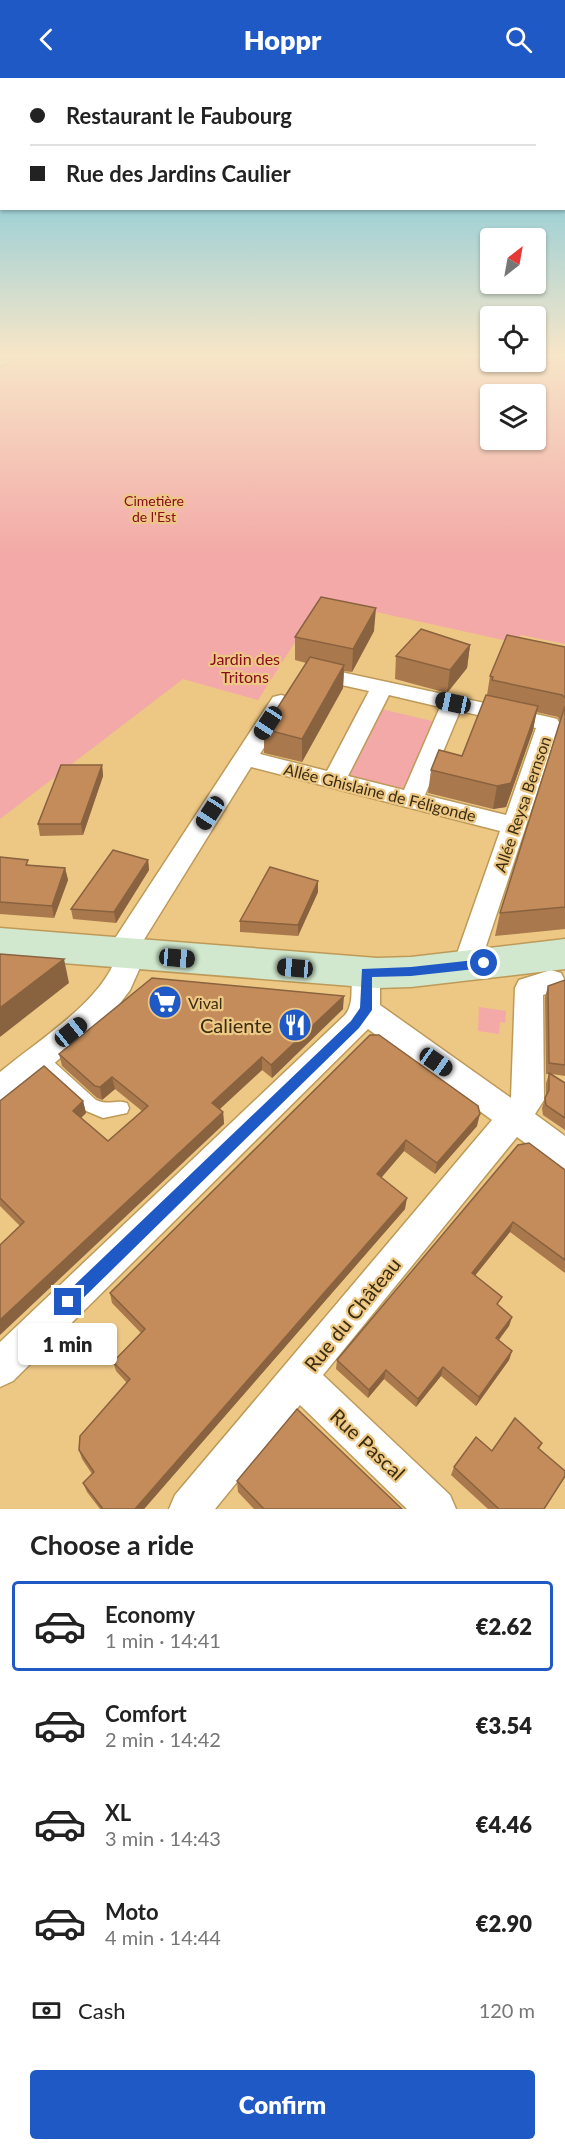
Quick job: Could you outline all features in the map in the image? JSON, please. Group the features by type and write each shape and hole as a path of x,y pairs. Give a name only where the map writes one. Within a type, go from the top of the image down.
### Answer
{"main road":[{"path":"0,943 366,972 411,972 467,965 558,967"}],"street":[{"name":"Allée Reysa Bernson","path":"0,1090 102,1006 120,982 126,954 302,670 549,724 467,965"},
{"path":"333,781 382,687"},
{"path":"411,800 453,703"},
{"name":"Allée Ghislaine de Féligonde","path":"246,758 514,826"},
{"name":"Rue du Château","path":"189,1509 528,1100 529,987 558,967"},
{"path":"0,1368 346,1033 366,1010 366,972"},
{"path":"366,1010 565,1154"},
{"name":"Rue Pascal","path":"299,1378 436,1509"}],"lane":[{"path":"39,1058 90,1105 103,1111 121,1108"}],"green space":[{"name":"Cimetière de l'Est","path":"0,421 480,421 480,450 546,450 546,421 565,421 565,644 521,635 517,643 322,600 258,700 183,679 0,819"},
{"path":"360,704 453,726 422,800 324,775"},
{"path":"479,1007 506,1011 505,1023 500,1022 499,1034 478,1031"}],"building":[{"path":"321,597 376,608 353,649 295,637"},
{"path":"421,629 470,645 450,670 396,656"},
{"path":"507,635 565,647 565,698 562,695 492,680 493,677 490,676"},
{"path":"310,657 344,665 302,739 264,729"},
{"path":"486,695 538,706 511,783 497,786 431,770 439,750 462,756"},
{"path":"565,706 565,907 500,913"},
{"path":"61,765 102,765 81,824 38,824"},
{"path":"113,850 148,860 114,912 71,909"},
{"path":"0,857 28,860 26,865 65,868 52,906 0,902"},
{"path":"270,867 318,881 298,925 240,921"},
{"path":"0,954 64,959 0,1008"},
{"path":"152,978 344,996 271,1065 262,1057 212,1103 223,1112 0,1320 0,1245 24,1222 0,1198 0,1101 44,1066 83,1101 73,1111 108,1141 148,1106 112,1077 100,1087 95,1086 59,1054"},
{"path":"565,980 565,1065 549,1063 548,986"},
{"path":"370,1035 379,1035 478,1106 480,1114 437,1163 406,1140 377,1174 407,1198 135,1509 103,1509 83,1483 94,1472 79,1450 80,1436 130,1379 113,1362 145,1329 110,1293"},
{"path":"549,1073 565,1083 565,1118 546,1105"},
{"path":"529,1143 565,1170 565,1260 513,1222 472,1273 502,1297 497,1304 512,1317 496,1338 512,1351 479,1397 443,1367 418,1399 386,1370 369,1390 337,1360 518,1145"},
{"path":"297,1409 402,1509 264,1509 237,1481"},
{"path":"515,1418 542,1443 538,1448 565,1471 565,1476 544,1509 499,1509 454,1467 476,1437 492,1451"}],"place":[{"name":"Vival","path":"165,1002"},
{"name":"Caliente","path":"295,1025"}],"route":[{"path":"68,1302 355,1024 366,1010 366,972 411,972 484,963"}],"park label":[{"name":"Jardin des Tritons","path":"245,667"}]}
